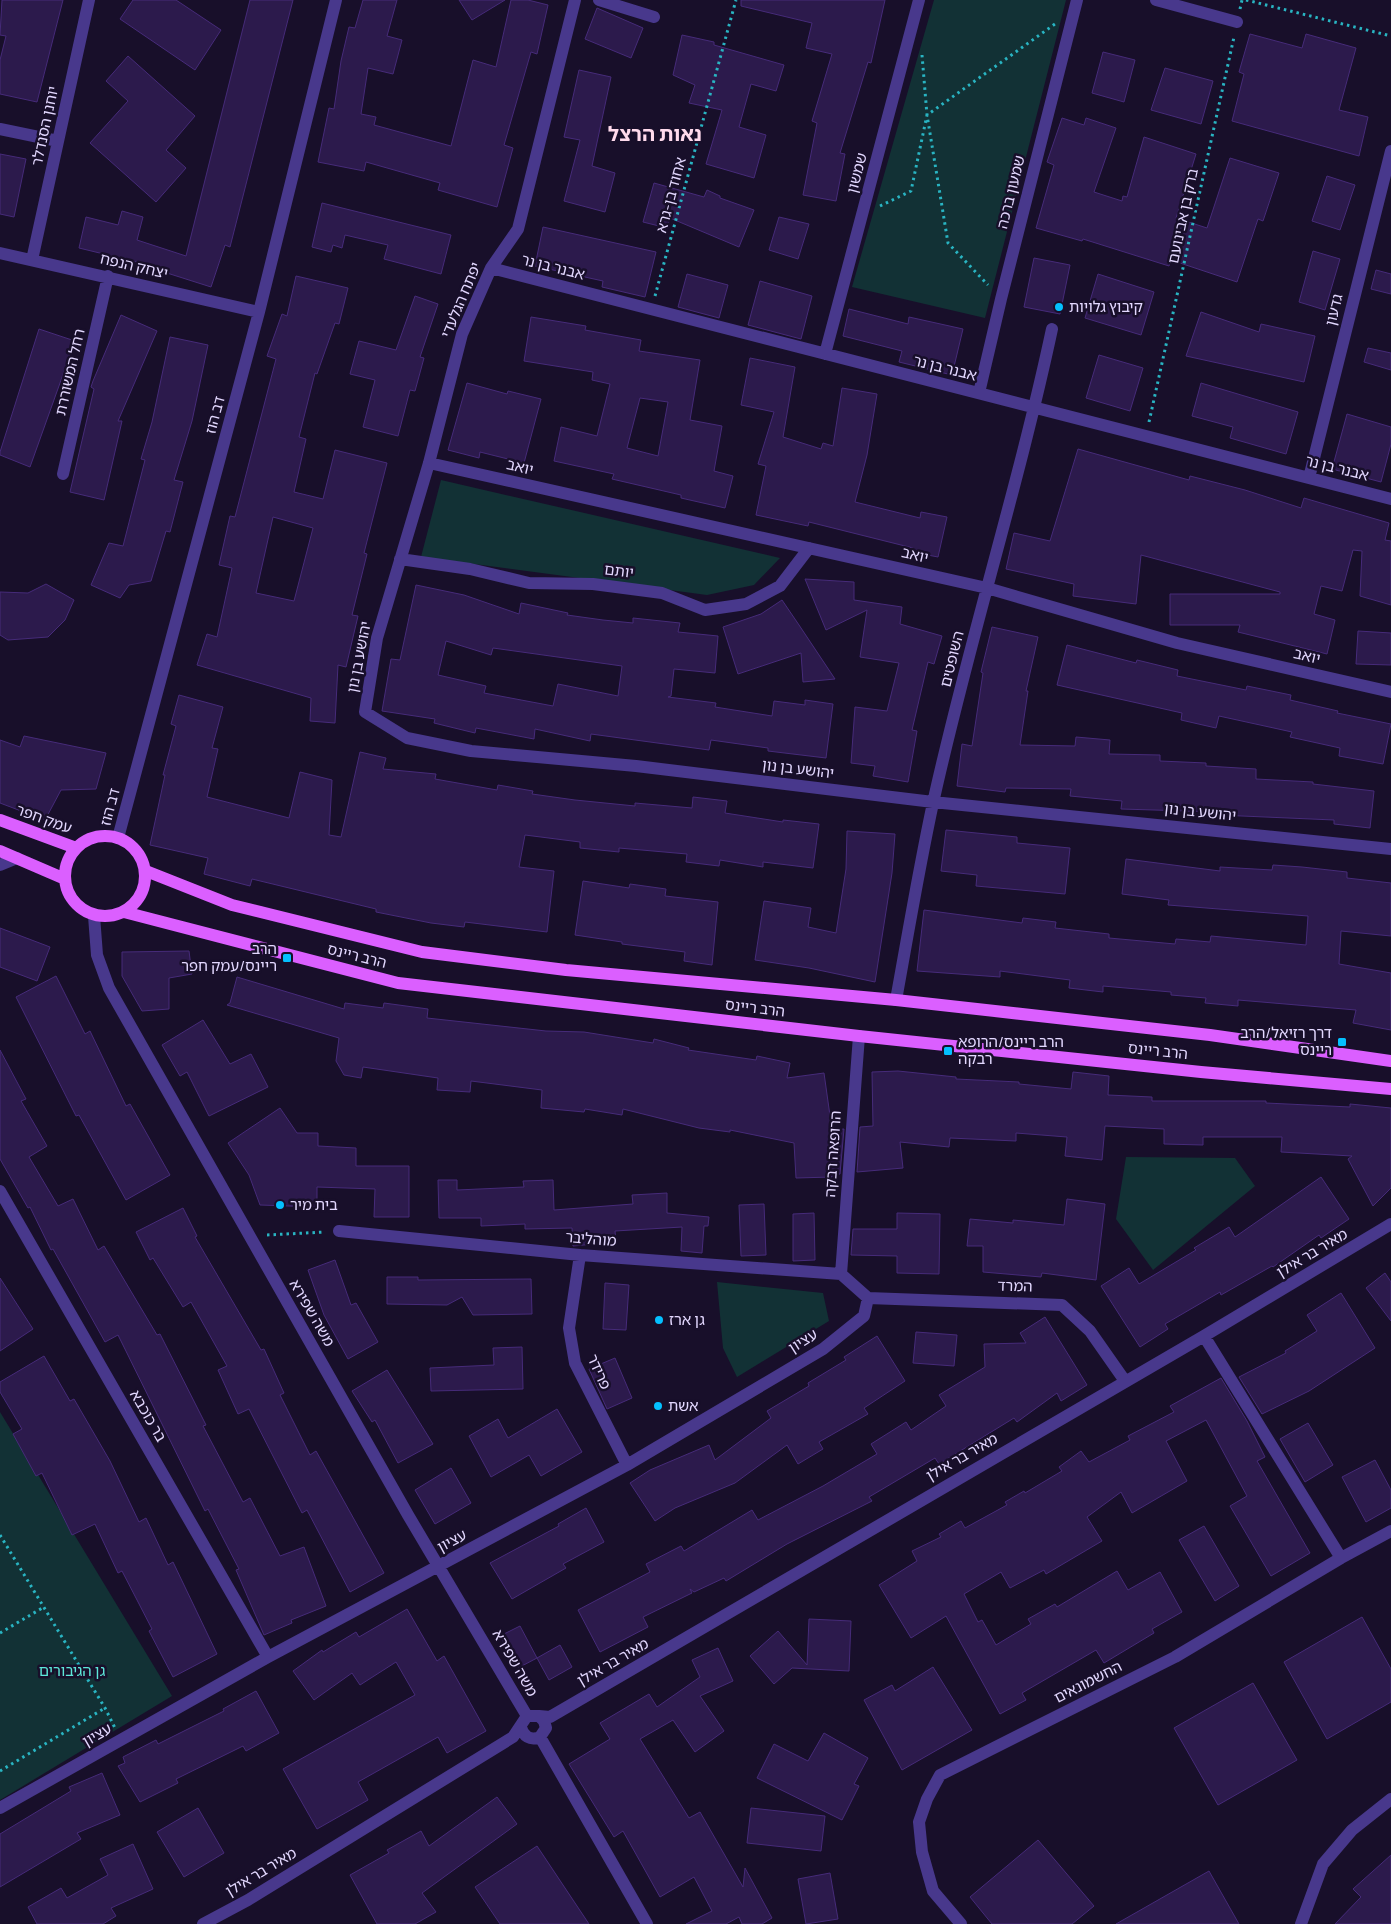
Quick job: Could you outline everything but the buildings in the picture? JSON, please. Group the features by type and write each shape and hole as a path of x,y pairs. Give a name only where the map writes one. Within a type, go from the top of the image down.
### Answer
{"main road":[{"name":"עמק חפר","path":"0,820 76,848"},
{"path":"104,836 118,838 133,846 141,858 146,871 143,892 135,904 124,912 108,917 94,916 81,909 68,893 65,880 68,860 76,848 90,838 104,836"},
{"path":"0,851 65,880"},
{"name":"הרב ריינס","path":"146,871 232,905 422,952 566,970 896,1000 1210,1036 1391,1061"},
{"name":"הרב ריינס","path":"124,912 398,983 859,1036 1200,1072 1391,1089"}],"street":[{"name":"יוחנן הסנדלר","path":"32,260 89,0"},
{"name":"דב הוז","path":"118,838 259,312 336,0"},
{"name":"יפתח הגלעדי","path":"400,559 462,334 491,268 518,230 575,0"},
{"path":"599,0 654,17"},
{"name":"שמשון","path":"825,354 919,0"},
{"path":"1156,0 1237,22"},
{"name":"שמעון ברכה","path":"979,393 1075,6"},
{"path":"0,129 58,141"},
{"name":"גדעון","path":"1309,478 1391,151"},
{"name":"יצחק הנפח","path":"0,253 108,276 259,312"},
{"name":"אבנר בן נר","path":"491,268 1391,499"},
{"name":"רחל המשוררת","path":"63,474 108,276"},
{"name":"השופטים","path":"896,1000 934,802 987,588 1035,408 1052,329"},
{"name":"יואב","path":"428,463 987,588 1177,643 1391,692"},
{"name":"יותם","path":"400,559 470,569 529,583 593,584 662,593 706,610 746,604 780,586 809,548"},
{"name":"יהושע בן נון","path":"400,559 377,638 364,712 407,738 471,751 636,766 934,802 1391,849"},
{"path":"0,865 17,858"},
{"name":"משה שפירא","path":"94,916 97,955 108,988 440,1566 536,1726 647,1924"},
{"name":"הרופאה רבקה","path":"841,1274 859,1036"},
{"name":"בר כוכבא","path":"0,1191 268,1657"},
{"name":"מאיר בר אילן","path":"203,1924 248,1900 514,1737 536,1726 1204,1336 1391,1224"},
{"name":"מוהליבר","path":"339,1232 580,1255 841,1274"},
{"name":"פרידר","path":"580,1255 569,1328 575,1363 626,1465"},
{"path":"841,1274 868,1298"},
{"name":"עציון","path":"0,1808 268,1657 626,1465 823,1349 864,1316 868,1298"},
{"name":"המרד","path":"868,1298 1062,1305 1090,1332 1125,1381"},
{"path":"1204,1336 1341,1558"},
{"name":"החשמונאים","path":"961,1924 933,1891 922,1852 919,1822 927,1799 940,1775 1174,1657 1341,1558 1391,1531"},
{"path":"1301,1924 1323,1864 1352,1830 1391,1800"}],"path":[{"name":"אחוד בן-גרא","path":"652,309 736,0"},
{"name":"ברק בן אבינועם","path":"1146,436 1242,0"},
{"path":"1246,0 1391,36"},
{"path":"863,215 911,191 927,114 1075,6"},
{"path":"921,46 927,114 948,243 1001,299"},
{"path":"249,1236 339,1232"},
{"path":"0,1535 105,1708 120,1740"},
{"path":"0,1632 44,1607"},
{"path":"0,1771 105,1708"}],"green space":[{"path":"934,0 1066,0 985,318 852,287"},
{"path":"441,480 780,558 754,585 707,595 421,557"},
{"path":"1126,1157 1235,1158 1255,1186 1153,1270 1116,1219"},
{"path":"717,1282 823,1293 829,1321 737,1377 723,1348"},
{"name":"גן הגיבורים","path":"0,1412 172,1696 0,1800"}],"place":[{"name":"קיבוץ גלויות","path":"1059,307"},
{"name":"הרב ריינס/עמק חפר","path":"287,958"},
{"name":"דרך רזיאל/הרב ריינס","path":"1342,1042"},
{"name":"הרב ריינס/הרופא רבקה","path":"948,1051"},
{"name":"בית מיר","path":"280,1205"},
{"name":"גן ארז","path":"659,1320"},
{"name":"אשת","path":"658,1406"}],"district":[{"name":"נאות הרצל","path":"655,134"}]}
